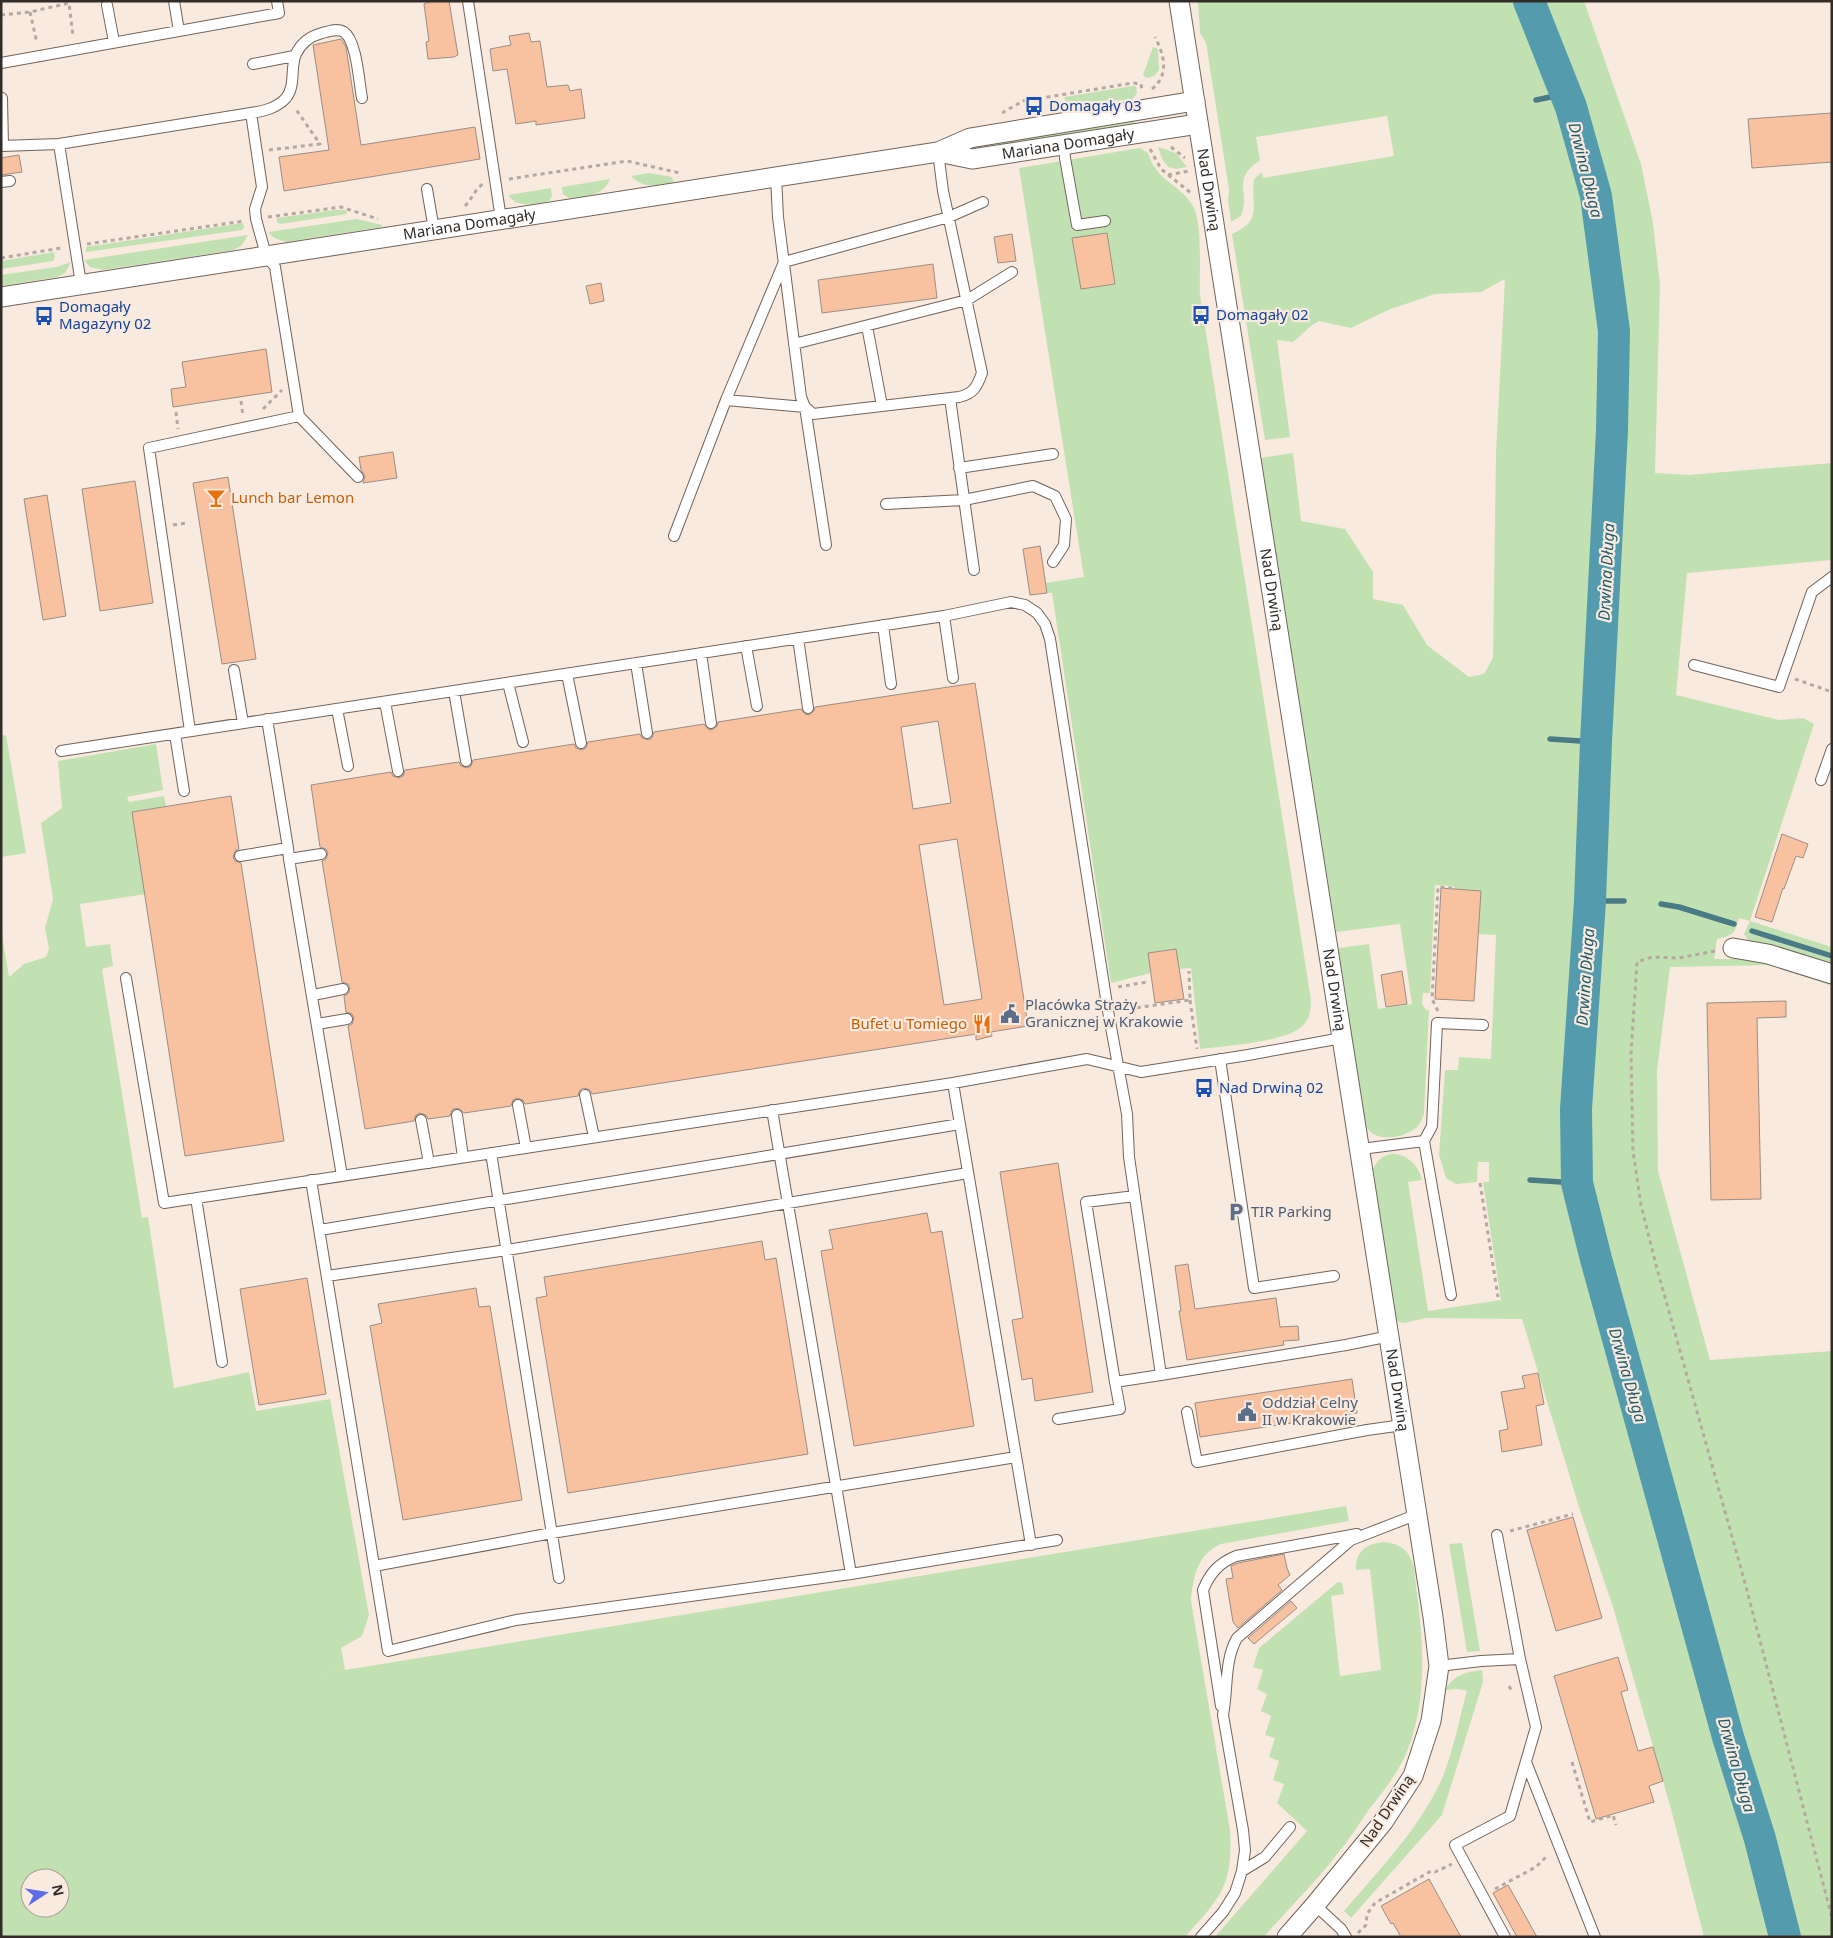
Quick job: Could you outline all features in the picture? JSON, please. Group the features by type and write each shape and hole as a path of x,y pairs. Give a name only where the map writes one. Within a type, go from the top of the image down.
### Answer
{"street":[{"name":"Nad Drwiną","path":"1179,1 1418,1514 1439,1666 1431,1721 1413,1776 1383,1822 1287,1937"},
{"name":"Mariana Domagały","path":"1,296 938,152 970,138 1195,101"},
{"name":"Mariana Domagały","path":"938,152 972,159 1198,124"},
{"path":"1733,948 1768,954 1832,974"}],"lane":[{"path":"174,1 179,31"},
{"path":"1,63 279,13 277,1"},
{"path":"468,1 501,219"},
{"path":"107,5 114,42"},
{"path":"2,98 2,146 59,144 265,111 287,97 291,85 294,56 299,46 309,38 333,30 343,31 349,37 353,46 362,98"},
{"path":"253,64 294,56"},
{"path":"251,113 262,187 255,209 258,230 266,255 275,267 300,416 358,477"},
{"path":"59,144 81,284"},
{"path":"1064,145 1077,225 1105,221"},
{"path":"726,400 805,407 813,414 950,398 968,395 977,387 982,374 948,217 938,152"},
{"path":"776,177 778,216 801,397 805,407 826,545"},
{"path":"427,188 434,230"},
{"path":"784,262 948,217 983,202"},
{"path":"674,536 726,400 784,262"},
{"path":"794,344 967,300 1012,272"},
{"path":"867,326 882,406"},
{"path":"950,398 974,570"},
{"path":"190,731 149,448 300,416"},
{"path":"960,468 1053,454"},
{"path":"886,504 964,500 1033,486 1055,496 1066,519 1064,545 1053,562"},
{"path":"1694,665 1779,687 1812,592 1832,578"},
{"path":"61,751 944,616 1011,602 1025,605 1037,612 1045,624 1050,639 1126,1114 1129,1156 1161,1375"},
{"path":"944,616 953,678"},
{"path":"883,625 891,684"},
{"path":"798,638 808,708"},
{"path":"746,646 757,706"},
{"path":"702,653 711,723"},
{"path":"636,663 647,733"},
{"path":"234,670 243,723"},
{"path":"567,674 581,743"},
{"path":"508,683 523,742"},
{"path":"454,691 466,761"},
{"path":"385,702 398,771"},
{"path":"337,709 348,766"},
{"path":"267,720 342,1176"},
{"path":"175,734 184,791"},
{"path":"1821,780 1832,749"},
{"path":"240,856 288,848"},
{"path":"289,859 321,854"},
{"path":"126,978 164,1203 953,1082 1087,1059 1141,1072 1342,1038"},
{"path":"313,995 342,989"},
{"path":"317,1024 347,1018"},
{"path":"1450,1295 1424,1141 1432,1126 1437,1023 1483,1025"},
{"path":"1220,1060 1254,1288 1334,1276"},
{"path":"953,1082 1031,1545"},
{"path":"584,1095 594,1137"},
{"path":"518,1105 526,1148"},
{"path":"772,1110 851,1574"},
{"path":"456,1114 463,1157"},
{"path":"422,1120 429,1163"},
{"path":"320,1230 960,1124"},
{"path":"1361,1150 1424,1141"},
{"path":"491,1153 559,1578"},
{"path":"327,1276 507,1250 968,1173"},
{"path":"312,1180 388,1651 516,1620 851,1574 1057,1540"},
{"path":"1058,1419 1120,1409 1086,1202 1135,1196"},
{"path":"196,1198 222,1362"},
{"path":"1116,1382 1337,1347 1390,1336"},
{"path":"1187,1412 1197,1462 1403,1425"},
{"path":"374,1566 552,1533 1016,1457"},
{"path":"1223,1715 1230,1650 1237,1638 1352,1540 1418,1514"},
{"path":"1201,1937 1223,1912 1235,1893 1242,1871 1245,1850 1203,1590 1208,1578 1216,1567 1225,1560 1236,1556 1377,1530"},
{"path":"1497,1535 1520,1659 1536,1727 1510,1816 1455,1845 1504,1937"},
{"path":"1439,1666 1520,1659"},
{"path":"1526,1762 1595,1937"},
{"path":"1242,1871 1265,1857 1290,1827"},
{"path":"1315,1905 1351,1936"}],"path":[{"path":"1,15 30,12 69,3 75,50"},
{"path":"30,12 39,56"},
{"path":"1142,92 1158,84 1167,71 1162,51 1155,37"},
{"path":"1001,114 1023,101 1133,83 1141,84"},
{"path":"256,151 320,144 287,97"},
{"path":"1154,144 1148,144 1156,161 1168,175 1195,197 1194,189"},
{"path":"1164,144 1179,152 1189,164 1192,173 1188,171 1168,175"},
{"path":"504,180 627,161 646,166"},
{"path":"473,197 478,187 488,182"},
{"path":"264,218 341,207 361,214"},
{"path":"80,245 248,220"},
{"path":"1,258 70,247"},
{"path":"245,428 294,378"},
{"path":"241,401 245,428"},
{"path":"1783,675 1832,692"},
{"path":"1437,1023 1438,1009 1432,999 1438,887 1452,888"},
{"path":"1733,948 1678,958 1652,957 1638,962 1631,1054 1633,1151 1641,1205 1656,1265 1743,1574 1832,1918"},
{"path":"1189,971 1190,1000 1198,1053"},
{"path":"1105,989 1147,982"},
{"path":"1119,1010 1190,1000"},
{"path":"1480,1183 1498,1297"},
{"path":"1509,1686 1517,1700"},
{"path":"1572,1762 1590,1822 1613,1816 1616,1825"},
{"path":"1490,1891 1536,1868 1559,1845"},
{"path":"1351,1936 1366,1925 1367,1914 1375,1903 1397,1888 1431,1871 1435,1872 1451,1864 1456,1872"}],"green space":[{"path":"1198,1 1584,1 1641,164 1653,223 1660,285 1655,473 1689,475 1832,463 1832,560 1687,573 1676,695 1779,720 1803,718 1814,724 1750,921 1739,918 1733,933 1717,939 1714,959 1764,959 1828,980 1829,985 1770,965 1670,967 1657,1071 1658,1171 1710,1360 1832,1351 1832,1937 1704,1937 1671,1809 1613,1607 1579,1507 1522,1319 1426,1318 1404,1323 1396,1319 1373,1169 1378,1161 1392,1154 1407,1158 1414,1164 1422,1180 1408,1182 1428,1311 1501,1300 1483,1182 1489,1182 1489,1162 1478,1162 1477,1182 1456,1184 1446,1178 1439,1155 1445,1070 1458,1070 1459,1057 1491,1059 1496,935 1478,934 1480,891 1454,889 1454,886 1435,885 1430,993 1423,993 1422,1004 1426,1010 1429,1010 1424,1114 1417,1127 1403,1135 1389,1138 1375,1135 1366,1126 1338,951 1339,948 1369,944 1378,1009 1412,1004 1400,924 1336,932 1261,458 1293,453 1301,521 1345,529 1373,572 1373,599 1403,605 1427,645 1469,677 1484,674 1493,658 1496,452 1505,279 1481,292 1435,294 1388,310 1351,328 1319,321 1293,342 1277,340 1290,437 1265,440 1232,234 1242,229 1252,218 1254,211 1254,179 1262,172 1263,178 1394,156 1387,116 1256,137 1260,160 1251,167 1243,180 1244,200 1241,216 1231,222 1228,200 1229,189 1206,43 1200,33"},
{"path":"1153,47 1158,49 1159,70 1154,76 1146,78 1143,75"},
{"path":"1136,86 1137,93 1132,100 1066,102 1064,97"},
{"path":"1134,118 1135,124 972,149 970,146"},
{"path":"1158,147 1176,153 1187,167 1176,169 1168,167 1162,159"},
{"path":"1140,148 1148,153 1157,170 1187,198 1196,214 1200,249 1200,295 1311,1000 1308,1019 1300,1028 1292,1033 1253,1043 1200,1049 1191,968 1179,969 1176,949 1148,953 1151,973 1111,983 1052,593 1047,593 1046,583 1084,577 1019,168"},
{"path":"649,173 672,177 674,182 646,185 631,176"},
{"path":"610,179 603,189 593,195 569,198 563,194 562,187"},
{"path":"551,188 552,196 549,201 538,203 522,204 508,195"},
{"path":"346,210 347,214 280,224 277,222 277,218"},
{"path":"357,219 382,225 382,227 286,242 274,238 268,232"},
{"path":"243,223 244,228 242,230 86,252 86,247"},
{"path":"248,235 242,245 234,250 103,270 90,267 84,260"},
{"path":"54,252 55,257 53,261 1,269 1,261"},
{"path":"71,262 65,273 57,277 1,286 1,275 56,267"},
{"path":"6,735 26,853 1,857 1,736"},
{"path":"156,744 163,790 127,797 129,802 164,796 166,806 133,812 146,894 80,904 86,947 110,944 113,966 102,969 142,1218 148,1217 174,1388 249,1372 256,1411 330,1399 369,1615 362,1636 341,1648 345,1670 321,1674 1346,1506 1349,1521 1221,1544 1206,1554 1201,1560 1195,1575 1191,1601 1230,1830 1230,1849 1227,1878 1222,1890 1208,1911 1185,1937 1,1937 1,929 9,977 24,964 46,957 49,949 45,928 53,899 41,823 62,808 58,761"},
{"path":"1750,921 1832,947 1832,967 1748,940 1744,934"},
{"path":"1385,1542 1403,1548 1412,1560 1421,1634 1421,1696 1418,1716 1406,1754 1390,1782 1353,1833 1318,1878 1264,1937 1215,1937 1307,1831 1277,1803 1284,1784 1273,1780 1279,1761 1269,1757 1275,1738 1265,1735 1271,1716 1261,1711 1267,1694 1257,1689 1263,1670 1253,1667 1259,1648 1338,1582 1342,1583 1344,1594 1331,1596 1340,1676 1381,1670 1370,1569 1356,1570 1356,1563 1363,1549 1373,1544"},
{"path":"1462,1543 1480,1651 1467,1652 1449,1544"},
{"path":"1482,1670 1483,1682 1442,1815 1351,1918 1344,1911 1412,1830 1434,1795 1443,1776 1467,1691 1458,1689 1445,1690 1460,1675"}],"building":[{"path":"432,1 449,1 458,55 454,57 428,59 426,42 429,41 424,4"},
{"path":"529,33 531,42 540,41 547,87 568,85 570,91 581,89 585,118 536,125 536,121 516,124 507,69 493,71 490,49 511,45 509,36"},
{"path":"341,39 346,47 361,145 475,127 480,159 284,191 279,157 329,150 313,45"},
{"path":"1832,113 1832,162 1752,168 1748,119"},
{"path":"19,155 22,172 1,175 1,158"},
{"path":"1107,233 1115,284 1081,289 1072,238"},
{"path":"1012,234 1016,261 998,263 994,237"},
{"path":"933,264 937,298 822,313 818,280"},
{"path":"601,283 604,301 590,304 586,286"},
{"path":"266,349 272,392 173,407 171,389 186,387 182,362"},
{"path":"393,452 397,478 363,483 365,476 361,470 359,457"},
{"path":"228,477 256,659 222,664 193,483"},
{"path":"135,481 153,603 100,611 82,489"},
{"path":"47,495 66,616 43,620 24,499"},
{"path":"1040,546 1047,593 1030,595 1023,549"},
{"path":"975,683 1028,1026 991,1032 992,1036 976,1040 976,1034 592,1094 590,1090 584,1088 580,1090 578,1096 525,1104 523,1100 517,1098 513,1100 511,1106 464,1113 456,1108 452,1110 450,1116 428,1119 426,1115 420,1113 416,1115 414,1121 365,1129 348,1026 352,1024 354,1018 352,1014 346,1012 344,996 348,994 350,988 348,984 342,982 322,861 326,859 328,853 326,849 320,847 311,785 391,772 393,776 399,778 403,776 405,770 459,762 461,766 467,768 471,766 473,760 574,744 576,748 582,750 586,748 588,742 640,734 642,738 648,740 652,738 654,732 704,724 708,729 712,730 717,726 718,722 801,709 805,714 809,715 814,711 815,707","holes":["938,721 951,803 913,809 901,727","957,839 982,999 944,1005 919,845"]},
{"path":"231,796 239,849 235,851 233,857 235,861 241,863 284,1141 185,1156 132,812"},
{"path":"1782,834 1808,844 1803,858 1796,856 1772,922 1755,917"},
{"path":"1441,888 1481,891 1474,1001 1435,999"},
{"path":"1176,949 1184,999 1155,1003 1148,953"},
{"path":"1402,971 1407,1004 1386,1007 1381,975"},
{"path":"1786,1001 1786,1017 1757,1018 1761,1199 1711,1200 1707,1003"},
{"path":"1058,1163 1093,1392 1035,1401 1032,1378 1022,1380 1012,1320 1023,1318 1000,1172"},
{"path":"927,1213 931,1233 942,1231 974,1426 854,1446 821,1251 833,1249 829,1230"},
{"path":"762,1241 765,1260 776,1258 808,1454 568,1493 536,1298 547,1296 544,1277"},
{"path":"1188,1264 1195,1309 1276,1298 1280,1327 1298,1326 1299,1340 1283,1341 1284,1345 1187,1360 1179,1311 1181,1311 1175,1266"},
{"path":"307,1278 326,1394 259,1405 240,1289"},
{"path":"476,1288 479,1307 490,1306 522,1500 403,1520 370,1326 382,1323 378,1304"},
{"path":"1538,1373 1544,1404 1536,1406 1542,1445 1502,1452 1499,1431 1508,1429 1501,1392 1525,1388 1522,1376"},
{"path":"1352,1379 1357,1413 1200,1437 1195,1403"},
{"path":"1573,1517 1602,1618 1556,1631 1527,1530"},
{"path":"1284,1554 1290,1575 1278,1585 1282,1590 1238,1628 1233,1622 1226,1579 1233,1578 1231,1566"},
{"path":"1291,1601 1297,1608 1254,1644 1248,1638"},
{"path":"1618,1657 1628,1690 1621,1692 1638,1751 1653,1747 1663,1781 1649,1786 1654,1802 1596,1819 1554,1676"},
{"path":"1429,1879 1461,1937 1401,1937 1381,1906"},
{"path":"1508,1885 1537,1937 1517,1937 1493,1893"}],"waterway":[{"name":"Drwina Długa","path":"1529,1 1571,107 1596,196 1614,331 1612,430 1590,901 1576,1109 1577,1183 1596,1259 1728,1737 1760,1839 1785,1937"},
{"path":"1536,100 1565,94"},
{"path":"1550,739 1596,742"},
{"path":"1590,901 1624,901"},
{"path":"1661,904 1679,907 1734,924"},
{"path":"1752,931 1832,956"},
{"path":"1530,1180 1577,1183"}],"place":[{"name":"Domagały 03","path":"1034,106"},
{"name":"Domagały 02","path":"1201,315"},
{"name":"Domagały Magazyny 02","path":"44,316"},
{"name":"Lunch bar Lemon","path":"216,498"},
{"name":"Placówka Straży Granicznej w Krakowie","path":"1010,1014"},
{"name":"Bufet u Tomiego","path":"982,1024"},
{"name":"Nad Drwiną 02","path":"1204,1088"},
{"name":"TIR Parking","path":"1236,1212"},
{"name":"Oddział Celny II w Krakowie","path":"1247,1412"}]}
